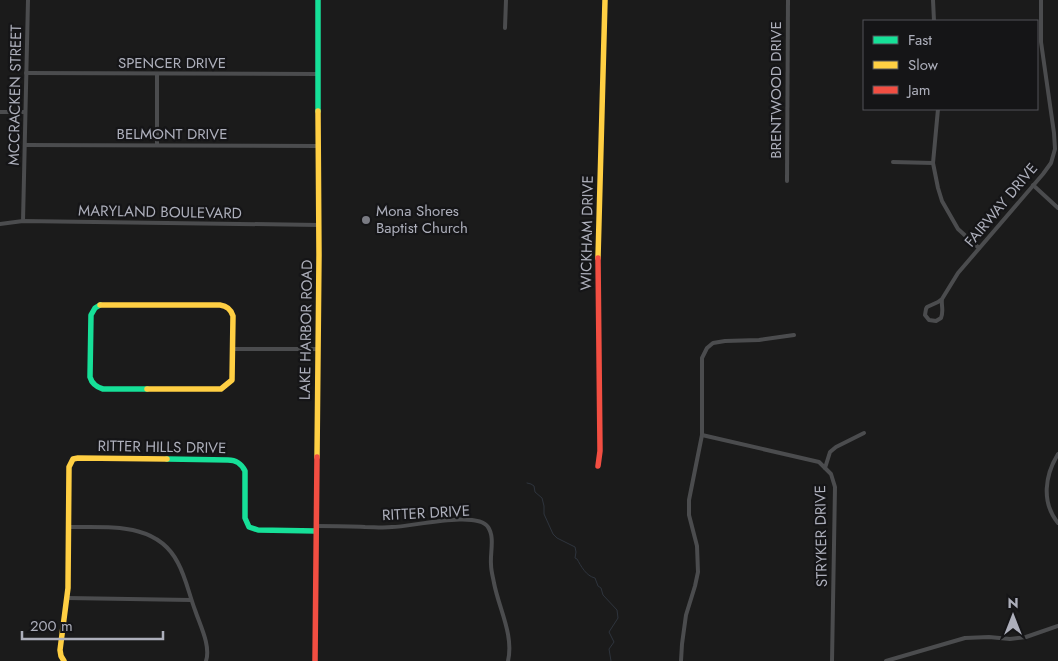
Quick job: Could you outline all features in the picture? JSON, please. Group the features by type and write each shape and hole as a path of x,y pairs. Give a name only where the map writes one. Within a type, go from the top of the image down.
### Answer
{"street":[{"name":"MCCRACKEN STREET","path":"23,221 28,0"},
{"name":"LAKE HARBOR ROAD","path":"315,661 319,225 318,0"},
{"path":"505,28 506,0"},
{"name":"WICKHAM DRIVE","path":"598,466 600,451 598,261 605,0"},
{"name":"BRENTWOOD DRIVE","path":"787,180 788,0"},
{"path":"933,0 934,20"},
{"name":"FAIRWAY DRIVE","path":"942,299 942,318 936,322 929,320 925,315 928,306 942,299 958,273 1051,162 1055,148 1040,42 1041,0"},
{"name":"SPENCER DRIVE","path":"26,73 318,74"},
{"path":"156,145 157,74"},
{"path":"938,110 933,163 938,188 942,201 958,229 979,248"},
{"path":"0,112 25,112"},
{"name":"BELMONT DRIVE","path":"25,144 318,146"},
{"path":"893,162 933,163"},
{"path":"1033,185 1058,208"},
{"name":"MARYLAND BOULEVARD","path":"0,224 23,221 319,225"},
{"path":"100,305 223,305 229,308 233,316 233,349 232,377 229,384 221,389 100,388 92,383 90,377 91,315 100,305"},
{"path":"681,661 686,615 698,572 697,546 690,515 689,500 702,435 702,358 707,348 713,343 759,340 794,335"},
{"path":"233,349 318,348"},
{"name":"STRYKER DRIVE","path":"832,661 835,487 831,474 825,468 830,452 864,433"},
{"path":"702,435 819,462 825,468"},
{"path":"1058,454 1049,471 1046,490 1051,511 1058,523"},
{"name":"RITTER HILLS DRIVE","path":"69,527 70,467 73,459 78,458 238,461 245,471 245,518 249,527 258,530 316,529"},
{"name":"RITTER DRIVE","path":"316,529 392,527 449,520 477,521 486,524 492,538 491,566 494,585 509,641 508,661"},
{"path":"64,661 60,650 67,598 69,527 126,528 153,537 167,547 178,563 186,582 208,649 206,661"},
{"path":"67,598 191,600"},
{"path":"886,661 966,638 989,637 1010,639 1026,637 1058,626"}],"waterway":[{"path":"527,483 534,486 535,492 542,498 544,514 553,534 575,547 575,558 586,573 595,578 603,595 617,610 618,618 609,632 614,642 609,649 611,661"}],"traffic: fast":[{"path":"318,0 318,111"},
{"path":"100,305 95,308 91,315 90,377 92,382 103,389 147,389"},
{"path":"167,459 236,461 245,471 245,518 249,527 258,530 316,531"}],"traffic: slow":[{"path":"598,258 605,0"},
{"path":"317,457 318,111"},
{"path":"100,305 220,305 227,307 231,311 233,316 232,380 221,389 147,389"},
{"path":"64,661 60,650 68,588 69,467 73,459 167,459"}],"traffic: jam":[{"path":"598,258 600,451 598,466"},
{"path":"315,661 317,457"}],"place":[{"name":"Mona Shores Baptist Church","path":"366,220"}]}
